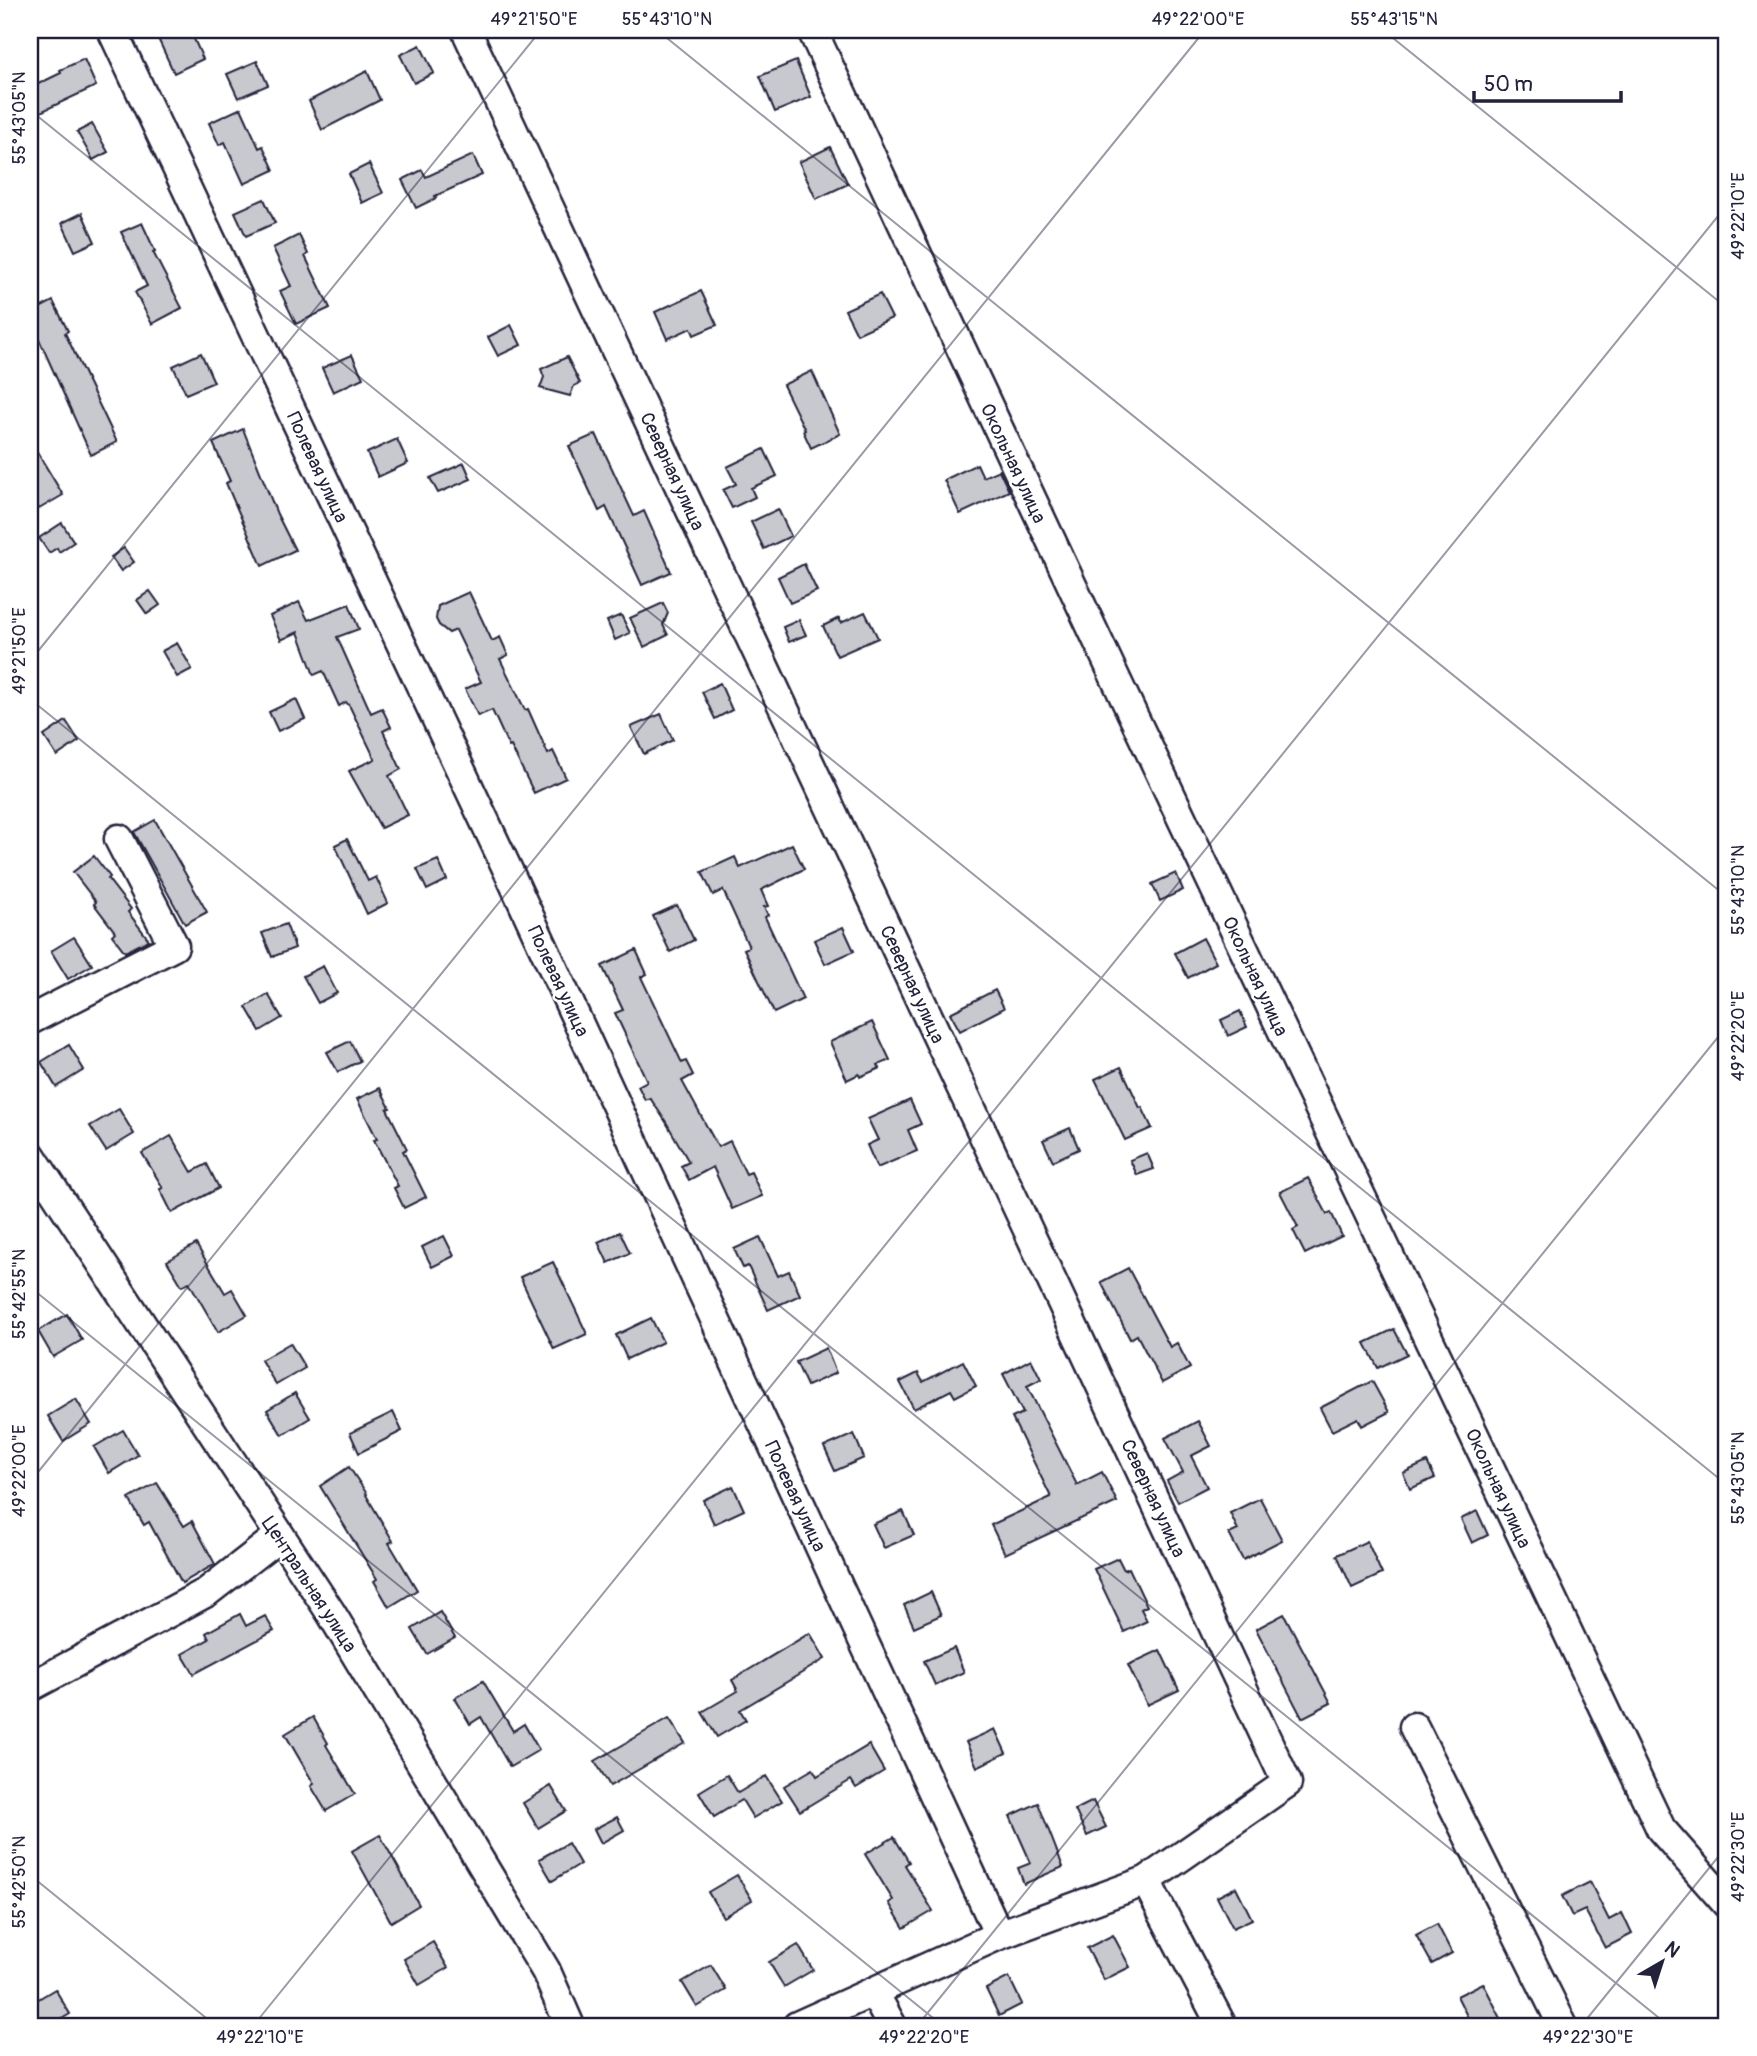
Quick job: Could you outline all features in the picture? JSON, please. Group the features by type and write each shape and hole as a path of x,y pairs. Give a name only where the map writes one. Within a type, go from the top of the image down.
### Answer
{"street":[{"name":"Полевая улица","path":"112,30 512,879 999,1935"},
{"name":"Северная улица","path":"467,30 1287,1783 1146,1881"},
{"name":"Окольная улица","path":"812,30 1119,688 1661,1829 1727,1904"},
{"path":"30,1020 174,946 119,839"},
{"name":"Центральная улица","path":"30,1154 331,1613 545,1971 569,2026"},
{"path":"30,1687 207,1592 279,1536"},
{"path":"1415,1727 1563,2026"},
{"path":"797,2026 999,1935 1146,1881 1222,2026"},
{"path":"874,1993 891,2026"}],"building":[{"path":"154,30 190,30 203,59 174,73"},
{"path":"420,45 434,73 414,83 400,55"},
{"path":"84,59 96,86 30,117 30,88"},
{"path":"257,61 268,85 238,98 227,74"},
{"path":"796,61 811,97 775,112 760,76"},
{"path":"367,71 380,100 322,130 309,101"},
{"path":"241,108 259,148 263,146 274,170 244,184 225,142 219,145 209,123"},
{"path":"92,124 108,152 93,160 77,132"},
{"path":"830,147 848,184 816,199 799,162"},
{"path":"473,155 482,175 435,196 436,198 416,208 402,180 422,170 426,177"},
{"path":"369,164 383,193 362,203 349,174"},
{"path":"264,199 275,223 246,236 235,212"},
{"path":"82,213 95,242 75,251 62,223"},
{"path":"142,223 155,251 153,252 182,308 152,324 135,292 147,286 121,232"},
{"path":"299,235 308,254 305,256 330,308 296,324 280,291 291,286 273,248"},
{"path":"701,291 717,325 694,335 691,328 667,339 655,312"},
{"path":"880,294 892,318 857,334 845,310"},
{"path":"53,301 68,331 65,333 117,442 91,455 30,319 30,313"},
{"path":"511,325 521,345 498,356 488,337"},
{"path":"201,353 214,382 186,394 173,366"},
{"path":"352,355 363,378 333,392 322,368"},
{"path":"567,357 580,383 574,386 570,396 540,388 544,377 541,369"},
{"path":"812,371 840,434 811,448 783,385"},
{"path":"243,429 277,514 295,550 262,566 226,483 230,481 213,443"},
{"path":"596,434 634,516 644,511 671,572 642,585 606,507 599,511 569,446"},
{"path":"397,439 408,463 378,477 367,453"},
{"path":"30,440 63,495 39,509 30,494"},
{"path":"764,449 777,476 751,488 755,497 732,508 723,490 736,484 727,467"},
{"path":"464,463 471,479 438,493 430,478"},
{"path":"977,464 983,477 999,470 1009,491 960,514 944,480"},
{"path":"778,509 791,536 764,549 751,522"},
{"path":"62,523 74,542 59,552 57,548 49,553 39,538"},
{"path":"124,548 134,562 121,571 111,557"},
{"path":"804,564 817,591 790,603 778,577"},
{"path":"150,591 160,605 147,614 137,600"},
{"path":"469,592 492,641 500,637 508,655 500,659 525,710 528,709 548,754 553,751 566,778 534,793 492,710 478,716 465,689 481,682 456,630 449,633 436,619 438,606"},
{"path":"299,602 308,620 349,604 359,629 337,637 371,713 382,708 391,727 383,731 401,769 389,776 408,815 381,828 349,771 375,759 350,707 346,702 339,706 323,671 314,675 298,632 281,640 270,616"},
{"path":"663,603 668,613 663,625 668,635 644,647 630,618"},
{"path":"865,612 878,638 837,656 823,626 839,618 841,623"},
{"path":"621,615 630,633 615,640 607,621"},
{"path":"799,620 806,635 789,642 783,627"},
{"path":"177,643 192,669 177,677 162,651"},
{"path":"720,683 732,710 715,719 702,692"},
{"path":"296,699 305,719 278,731 269,712"},
{"path":"661,714 673,740 644,754 631,727"},
{"path":"66,721 79,741 57,756 44,736"},
{"path":"155,820 207,912 185,924 134,832"},
{"path":"347,839 368,881 376,877 388,903 367,914 335,845"},
{"path":"792,844 804,869 761,890 768,906 764,907 768,915 765,917 803,999 774,1013 744,949 749,947 723,890 713,895 702,872 735,857 740,868"},
{"path":"94,856 131,909 128,912 149,940 125,952 112,935 115,932 94,904 96,902 73,872"},
{"path":"438,860 447,880 427,890 417,869"},
{"path":"1176,873 1183,890 1160,901 1152,884"},
{"path":"677,905 694,940 670,952 653,916"},
{"path":"286,924 295,948 272,957 262,933"},
{"path":"843,927 854,951 825,964 814,940"},
{"path":"74,937 92,965 68,979 51,951"},
{"path":"1203,938 1216,963 1188,978 1175,953"},
{"path":"636,950 647,974 641,977 682,1063 686,1061 693,1075 682,1081 718,1147 730,1141 746,1174 751,1172 762,1196 732,1209 713,1167 689,1180 681,1166 689,1162 650,1098 645,1100 638,1086 647,1081 615,1013 623,1010 602,966"},
{"path":"323,966 337,993 318,1003 303,976"},
{"path":"995,990 1004,1008 960,1031 950,1013"},
{"path":"268,994 282,1018 260,1031 246,1007"},
{"path":"1240,1011 1247,1027 1228,1036 1221,1020"},
{"path":"872,1022 890,1060 878,1065 880,1068 847,1080 830,1042"},
{"path":"350,1041 360,1061 338,1072 327,1052"},
{"path":"69,1045 84,1070 56,1087 41,1062"},
{"path":"1121,1067 1152,1128 1125,1140 1095,1079"},
{"path":"380,1088 407,1149 403,1151 426,1197 404,1208 394,1188 398,1186 374,1140 377,1139 357,1099"},
{"path":"910,1100 921,1124 908,1130 917,1151 877,1168 867,1145 878,1140 868,1119"},
{"path":"119,1109 134,1134 106,1151 90,1126"},
{"path":"1070,1128 1079,1149 1053,1161 1043,1140"},
{"path":"171,1136 192,1172 207,1164 219,1188 172,1213 160,1189 163,1188 142,1153"},
{"path":"1147,1153 1154,1169 1137,1175 1130,1160"},
{"path":"1308,1178 1327,1214 1331,1212 1342,1236 1305,1254 1293,1230 1298,1227 1280,1192"},
{"path":"620,1232 630,1253 608,1263 598,1242"},
{"path":"444,1236 454,1256 432,1267 422,1247"},
{"path":"760,1237 778,1276 789,1271 800,1295 768,1310 748,1266 743,1268 734,1249"},
{"path":"196,1244 225,1293 232,1289 247,1315 218,1332 189,1282 182,1286 167,1261"},
{"path":"553,1262 587,1334 554,1349 520,1277"},
{"path":"1128,1268 1170,1347 1177,1343 1190,1368 1162,1383 1137,1335 1130,1339 1101,1282"},
{"path":"67,1314 82,1340 53,1357 38,1331"},
{"path":"651,1318 663,1342 627,1359 616,1335"},
{"path":"1394,1329 1407,1354 1378,1368 1365,1343"},
{"path":"290,1343 305,1368 276,1385 261,1360"},
{"path":"826,1348 836,1373 807,1386 796,1362"},
{"path":"1031,1359 1041,1379 1027,1386 1077,1485 1102,1472 1117,1502 1005,1554 991,1525 1051,1497 1012,1418 1023,1413 1003,1374"},
{"path":"963,1361 976,1386 955,1397 951,1390 914,1409 900,1382 918,1373 923,1382"},
{"path":"1372,1381 1389,1412 1362,1426 1358,1418 1332,1431 1320,1408"},
{"path":"295,1393 310,1418 282,1435 267,1410"},
{"path":"76,1399 91,1424 63,1441 48,1416"},
{"path":"393,1412 402,1431 359,1453 350,1433"},
{"path":"1198,1421 1211,1446 1191,1456 1207,1487 1178,1502 1167,1481 1183,1472 1165,1438"},
{"path":"123,1430 138,1455 109,1473 94,1447"},
{"path":"854,1434 864,1458 835,1471 824,1447"},
{"path":"1427,1462 1435,1478 1410,1489 1403,1473"},
{"path":"349,1467 393,1541 389,1543 417,1590 389,1607 374,1581 377,1579 320,1486"},
{"path":"157,1483 184,1526 192,1521 215,1564 182,1583 149,1522 144,1525 129,1499"},
{"path":"733,1486 744,1510 714,1524 703,1500"},
{"path":"1260,1498 1282,1540 1243,1560 1229,1534 1238,1530 1230,1513"},
{"path":"903,1511 914,1535 884,1548 873,1524"},
{"path":"1477,1511 1488,1535 1472,1543 1461,1519"},
{"path":"1367,1541 1382,1574 1352,1588 1337,1555"},
{"path":"1118,1558 1124,1570 1129,1568 1147,1606 1141,1609 1147,1621 1124,1632 1094,1569"},
{"path":"931,1592 941,1615 914,1627 904,1605"},
{"path":"440,1612 455,1638 427,1654 412,1629"},
{"path":"240,1614 246,1626 265,1616 274,1631 194,1674 182,1654 209,1639 206,1633"},
{"path":"1284,1614 1331,1703 1302,1718 1256,1629"},
{"path":"810,1633 825,1659 740,1710 746,1720 717,1737 702,1712 738,1691 732,1680"},
{"path":"954,1648 964,1672 935,1685 924,1661"},
{"path":"1160,1650 1179,1690 1147,1705 1128,1665"},
{"path":"483,1681 513,1731 524,1724 539,1750 510,1767 481,1717 470,1724 455,1698"},
{"path":"313,1717 355,1794 326,1811 285,1734"},
{"path":"669,1718 685,1743 610,1786 595,1761"},
{"path":"995,1729 1006,1753 977,1767 966,1742"},
{"path":"869,1745 884,1771 856,1788 851,1780 800,1811 784,1786 813,1769 817,1776"},
{"path":"727,1775 738,1793 766,1776 782,1801 753,1818 742,1800 714,1817 699,1792"},
{"path":"551,1786 566,1811 538,1828 523,1803"},
{"path":"1093,1801 1106,1827 1087,1836 1075,1810"},
{"path":"1038,1803 1063,1867 1024,1884 1018,1868 1031,1863 1010,1816"},
{"path":"617,1817 624,1830 601,1843 594,1829"},
{"path":"380,1835 419,1905 391,1922 352,1851"},
{"path":"894,1837 909,1862 905,1865 933,1911 904,1928 889,1903 893,1900 865,1854"},
{"path":"568,1843 580,1864 552,1881 539,1859"},
{"path":"737,1875 752,1900 723,1917 708,1892"},
{"path":"1590,1882 1609,1920 1622,1913 1632,1934 1605,1948 1585,1910 1572,1916 1562,1896"},
{"path":"1236,1887 1252,1919 1233,1928 1217,1897"},
{"path":"1437,1924 1452,1953 1432,1964 1416,1935"},
{"path":"1113,1935 1130,1967 1104,1980 1087,1948"},
{"path":"433,1942 448,1968 419,1985 404,1959"},
{"path":"798,1945 813,1970 784,1987 769,1962"},
{"path":"711,1965 726,1990 697,2007 682,1982"},
{"path":"1009,1977 1022,2004 999,2016 986,1989"},
{"path":"1483,1983 1505,2026 1472,2026 1457,1996"},
{"path":"55,1989 70,2014 50,2026 39,2026 30,2011 30,2004"}]}
